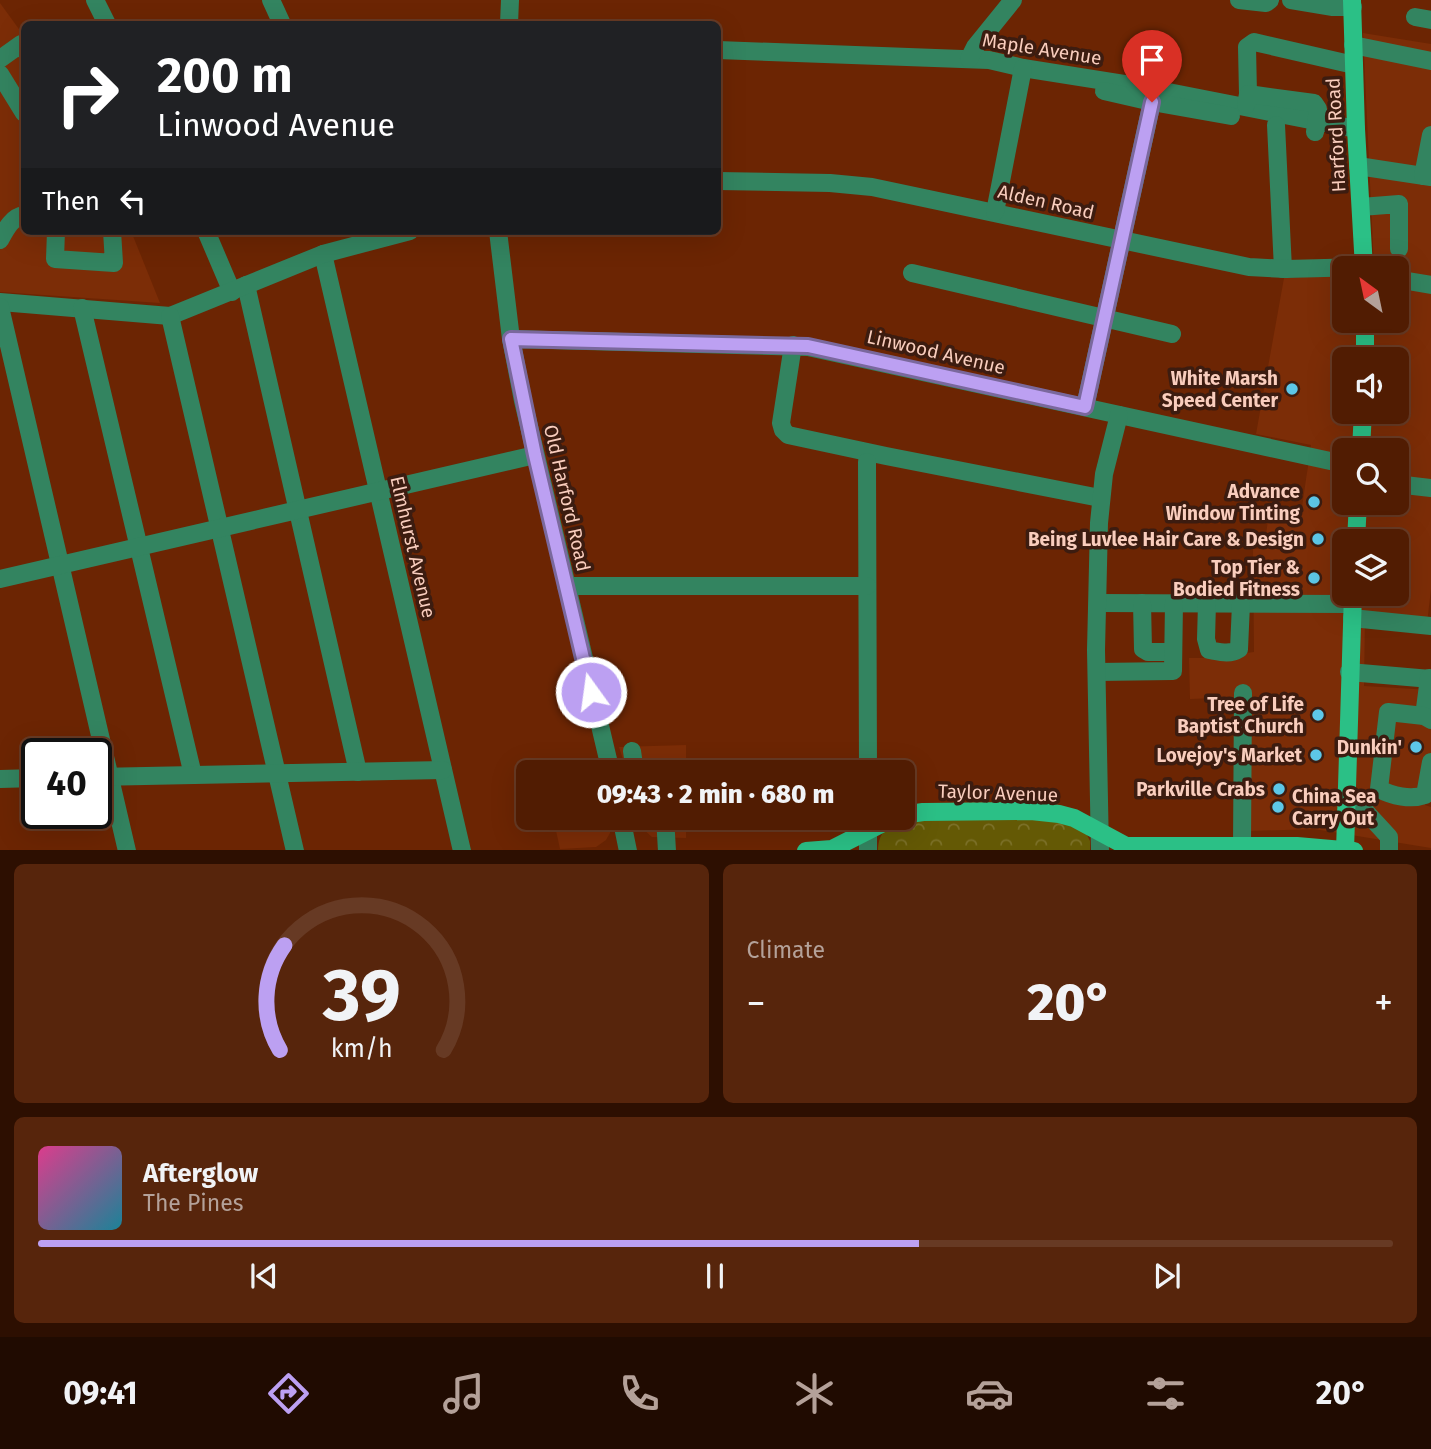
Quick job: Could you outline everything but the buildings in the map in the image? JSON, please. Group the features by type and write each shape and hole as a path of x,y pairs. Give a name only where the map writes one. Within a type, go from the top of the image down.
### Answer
{"main road":[{"name":"Harford Road","path":"1352,4 1363,256"},
{"path":"1348,850 1346,812 1352,606"},
{"name":"Taylor Avenue","path":"915,813 1031,811 1059,814 1074,818 1100,841 1122,848 1297,846 1348,850"},
{"path":"806,850 833,850 860,830"}],"street":[{"path":"95,0 106,21"},
{"path":"271,0 281,21"},
{"path":"509,21 510,0"},
{"path":"969,59 975,47 1013,0"},
{"path":"1240,0 1266,3 1270,0"},
{"path":"1291,0 1332,7 1352,4"},
{"path":"1245,107 1247,47 1254,42 1354,65"},
{"path":"0,59 21,44"},
{"path":"1353,45 1431,61"},
{"name":"Maple Avenue","path":"721,50 969,59 1007,64 1126,90 1245,107 1316,127"},
{"path":"995,212 1023,68"},
{"path":"1,77 21,108"},
{"path":"1126,90 1152,102 1245,107 1276,125 1316,127 1357,134"},
{"path":"1085,407 1152,102"},
{"path":"1276,125 1283,269"},
{"path":"1359,166 1427,177 1431,135"},
{"name":"Alden Road","path":"721,181 854,184 1250,267 1332,268"},
{"path":"1361,207 1399,204 1399,249"},
{"path":"0,240 8,226 21,215"},
{"path":"56,235 55,258 114,263 112,235"},
{"path":"208,235 239,288 298,510 358,772"},
{"path":"0,302 170,316 323,254 396,235"},
{"name":"Old Harford Road","path":"498,235 511,339 535,455 608,760"},
{"name":"Elmhurst Avenue","path":"323,254 462,850"},
{"path":"912,273 1172,334"},
{"path":"1409,281 1431,285"},
{"path":"0,307 60,565 95,738"},
{"path":"82,308 194,775"},
{"path":"170,316 295,850"},
{"name":"Linwood Avenue","path":"511,339 793,345 838,352 1332,461"},
{"path":"793,345 781,423 788,435 886,457 1100,498"},
{"path":"1100,841 1097,672 1100,498 1119,415"},
{"path":"0,579 535,455"},
{"path":"867,462 867,760"},
{"path":"1409,485 1431,488"},
{"path":"566,586 867,586"},
{"path":"1098,603 1332,605"},
{"path":"1142,603 1143,649 1148,652 1173,652"},
{"path":"1097,672 1173,671 1174,603"},
{"path":"1207,603 1206,639 1209,650 1234,652 1240,649 1241,604"},
{"path":"1356,606 1431,626"},
{"path":"1349,672 1430,678 1428,718 1388,712 1379,789 1398,796 1425,796 1431,762"},
{"path":"1242,846 1244,693"},
{"path":"632,751 633,760"},
{"path":"112,777 443,770"},
{"path":"0,779 21,778"},
{"path":"112,804 127,850"},
{"path":"1346,812 1366,812 1389,837 1390,850"},
{"path":"624,830 628,850"},
{"path":"666,830 667,850"},
{"path":"868,830 868,850"}],"shaded area":[{"path":"0,3 21,32 21,235 133,235 160,303 0,292"},
{"path":"1363,33 1431,44 1431,589 1427,624 1365,617 1364,686 1431,690 1431,759 1425,805 1431,807 1431,848 1314,829 1250,831 1242,697 1190,699 1189,658 1238,658 1239,654 1254,652 1253,549 1264,549 1268,520 1300,521 1311,445 1256,434 1284,278 1332,276 1332,333 1409,333 1409,256 1373,256"},
{"path":"686,745 686,760 623,760 619,747"},
{"path":"556,830 610,830 606,840 596,847 560,849"},
{"path":"644,830 686,830 686,838 652,837"}],"green space":[{"path":"1052,818 1085,831 1090,841 1090,850 878,850 883,832 915,830 915,820"}],"place":[{"name":"White Marsh Speed Center","path":"1292,389"},
{"name":"Advance Window Tinting","path":"1314,502"},
{"name":"Being Luvlee Hair Care & Design","path":"1318,539"},
{"name":"Top Tier & Bodied Fitness","path":"1314,578"},
{"name":"Tree of Life Baptist Church","path":"1318,715"},
{"name":"Dunkin'","path":"1416,747"},
{"name":"Lovejoy's Market","path":"1316,755"},
{"name":"Parkville Crabs","path":"1279,789"},
{"name":"China Sea Carry Out","path":"1278,807"}],"route":[{"path":"591,692 535,455 511,339 808,346 1085,407 1152,102"}]}
